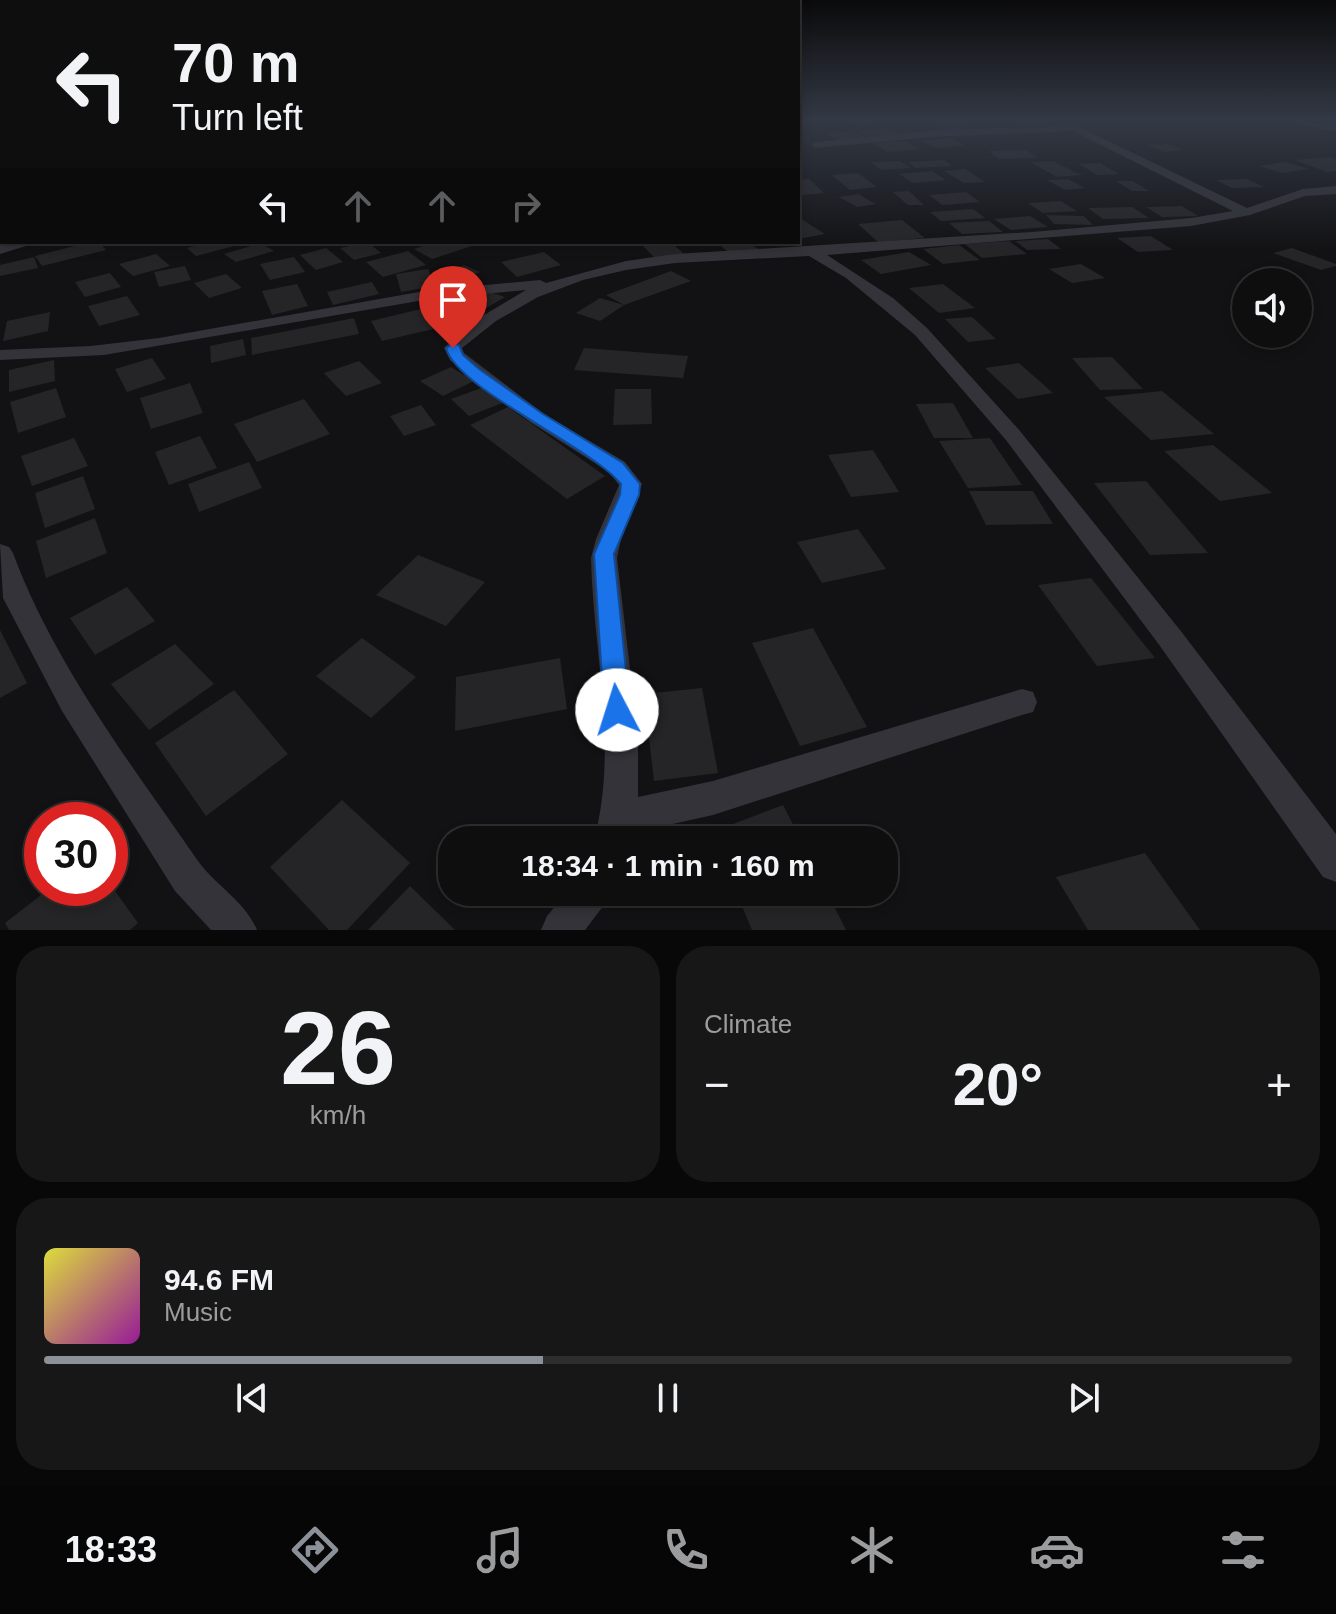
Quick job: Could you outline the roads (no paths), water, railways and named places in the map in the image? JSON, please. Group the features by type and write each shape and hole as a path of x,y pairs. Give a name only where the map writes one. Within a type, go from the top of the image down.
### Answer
{"street":[{"path":"1147,163 1246,212"},
{"path":"615,826 623,770 604,554 630,495 631,484 617,467 537,418 474,372 456,356 453,348 460,338 520,298 553,285 595,273 654,263 1191,222 1246,212 1303,193 1336,190"},
{"path":"0,250 24,244"},
{"path":"793,244 839,265 893,307 979,396 1200,678 1336,864"},
{"path":"0,355 105,350 411,295 488,286 553,285"},
{"path":"0,553 16,598 73,701 188,878 237,930"},
{"path":"624,826 1022,702"},
{"path":"561,930 580,906"}]}
